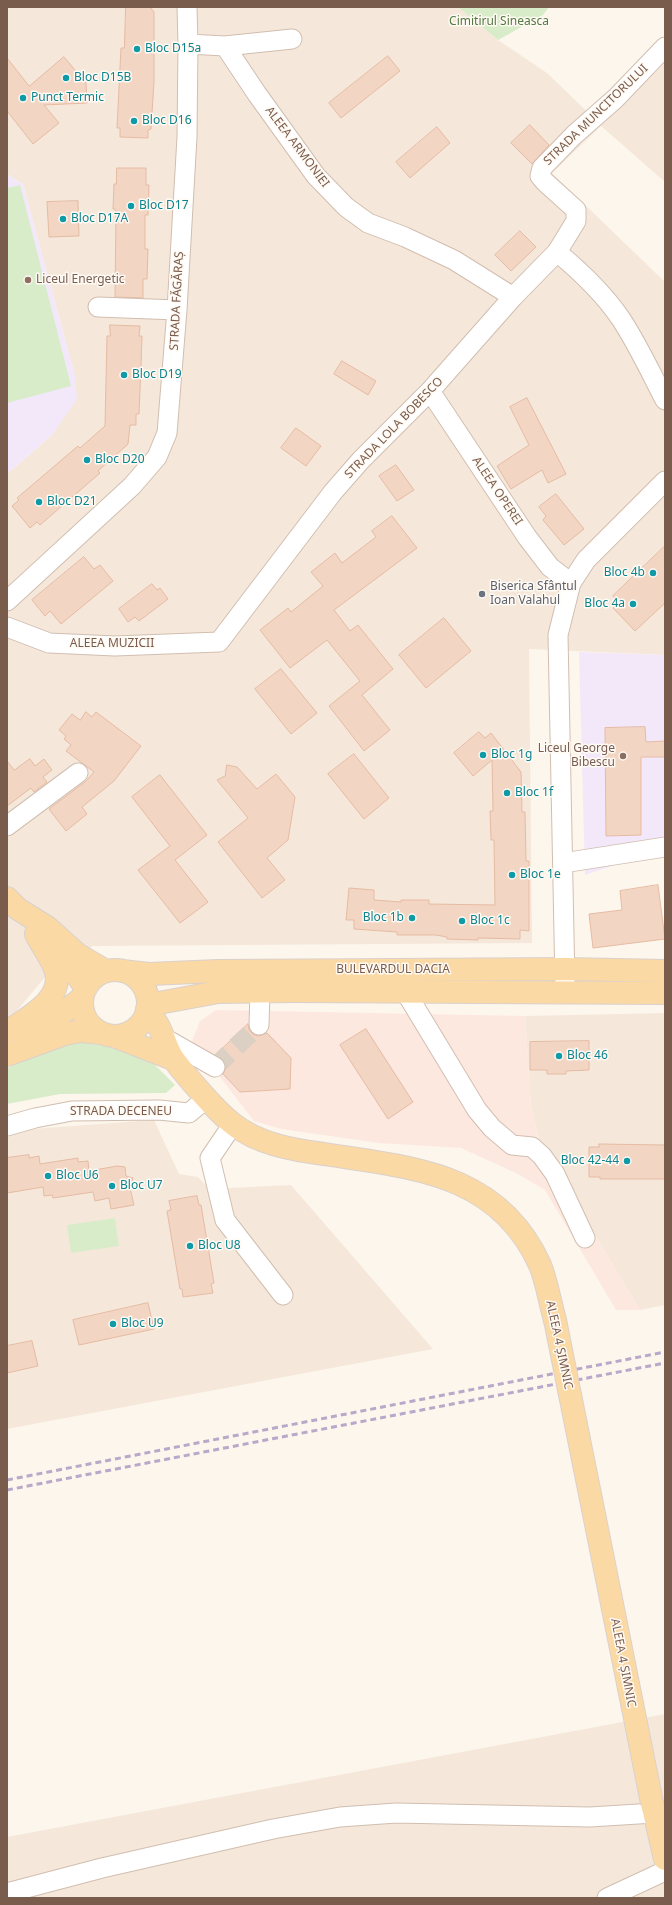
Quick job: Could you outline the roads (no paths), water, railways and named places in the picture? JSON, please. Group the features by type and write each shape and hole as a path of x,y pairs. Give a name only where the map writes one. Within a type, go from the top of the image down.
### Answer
{"main road":[{"path":"7,1032 48,1002 56,987 56,972 36,934 13,904"},
{"path":"7,1055 66,1034 80,1031 107,1035 132,1032 139,1026 144,1018 147,1007 145,992 138,980 77,954 47,927 13,904"},
{"path":"36,934 67,962 84,993 82,1009 85,1018 91,1027 107,1035"},
{"name":"BULEVARDUL DACIA","path":"114,971 149,974 218,971 665,971"},
{"path":"7,1038 56,1018 84,993 91,981 114,971"},
{"name":"BULEVARDUL DACIA","path":"147,1007 218,992 405,991 665,993"},
{"name":"ALEEA 4 ȘIMNIC","path":"147,1007 159,1026 173,1059 207,1098 233,1124 258,1139 295,1150 417,1169 470,1190 498,1208 522,1233 540,1266 555,1320 653,1808 663,1844"},
{"name":"ALEEA 4 ȘIMNIC","path":"107,1035 173,1059"}],"street":[{"name":"STRADA FĂGĂRAȘ","path":"7,601 132,486 157,457 167,433 177,310 187,137 187,7"},
{"path":"188,44 225,46 292,39"},
{"name":"ALEEA ARMONIEI","path":"225,46 257,94 316,176 346,207 368,223 405,237 454,260 513,297"},
{"name":"STRADA MUNCITORULUI","path":"576,221 576,210 540,176 542,168 574,135 616,98 665,47"},
{"name":"STRADA LOLA BOBESCO","path":"219,642 333,492 361,460 430,391 513,297 557,252 576,221"},
{"path":"557,252 582,273 620,318 643,357 665,400"},
{"path":"98,308 177,310"},
{"name":"ALEEA OPEREI","path":"430,391 527,537 550,566 571,584"},
{"path":"565,992 566,970 558,635 571,584 586,560 665,481"},
{"name":"ALEEA MUZICII","path":"7,627 49,643 115,646 219,642"},
{"path":"7,826 78,773"},
{"path":"563,863 665,847"},
{"path":"259,1025 260,991"},
{"path":"405,991 477,1110 492,1128 512,1144 532,1147 547,1162 555,1174 585,1238"},
{"path":"164,1038 215,1066"},
{"name":"STRADA DECENEU","path":"7,1126 34,1118 72,1111 159,1110 190,1113 207,1098"},
{"path":"233,1124 210,1158 225,1220 283,1295"},
{"path":"7,1893 102,1868 273,1829 340,1817 396,1813 590,1817 653,1808"},
{"path":"608,1898 665,1871"}],"tunnel":[{"path":"215,1067 259,1025"}],"railway":[{"path":"7,1480 665,1352"},
{"path":"7,1490 665,1363"}],"place":[{"name":"Bloc D15a","path":"137,49"},
{"name":"Bloc D15B","path":"66,78"},
{"name":"Punct Termic","path":"23,98"},
{"name":"Bloc D16","path":"134,121"},
{"name":"Bloc D17","path":"131,206"},
{"name":"Bloc D17A","path":"63,219"},
{"name":"Liceul Energetic","path":"28,280"},
{"name":"Bloc D19","path":"124,375"},
{"name":"Bloc D20","path":"87,460"},
{"name":"Bloc D21","path":"39,502"},
{"name":"Bloc 4b","path":"653,573"},
{"name":"Biserica Sfântul Ioan Valahul","path":"482,594"},
{"name":"Bloc 4a","path":"633,604"},
{"name":"Bloc 1g","path":"483,755"},
{"name":"Liceul George Bibescu","path":"623,756"},
{"name":"Bloc 1f","path":"507,793"},
{"name":"Bloc 1e","path":"512,875"},
{"name":"Bloc 1b","path":"412,918"},
{"name":"Bloc 1c","path":"462,921"},
{"name":"Bloc 46","path":"559,1056"},
{"name":"Bloc 42-44","path":"627,1161"},
{"name":"Bloc U6","path":"48,1176"},
{"name":"Bloc U7","path":"112,1186"},
{"name":"Bloc U8","path":"190,1246"},
{"name":"Bloc U9","path":"113,1324"}],"park label":[{"name":"Cimitirul Sineasca","path":"499,22"}]}
